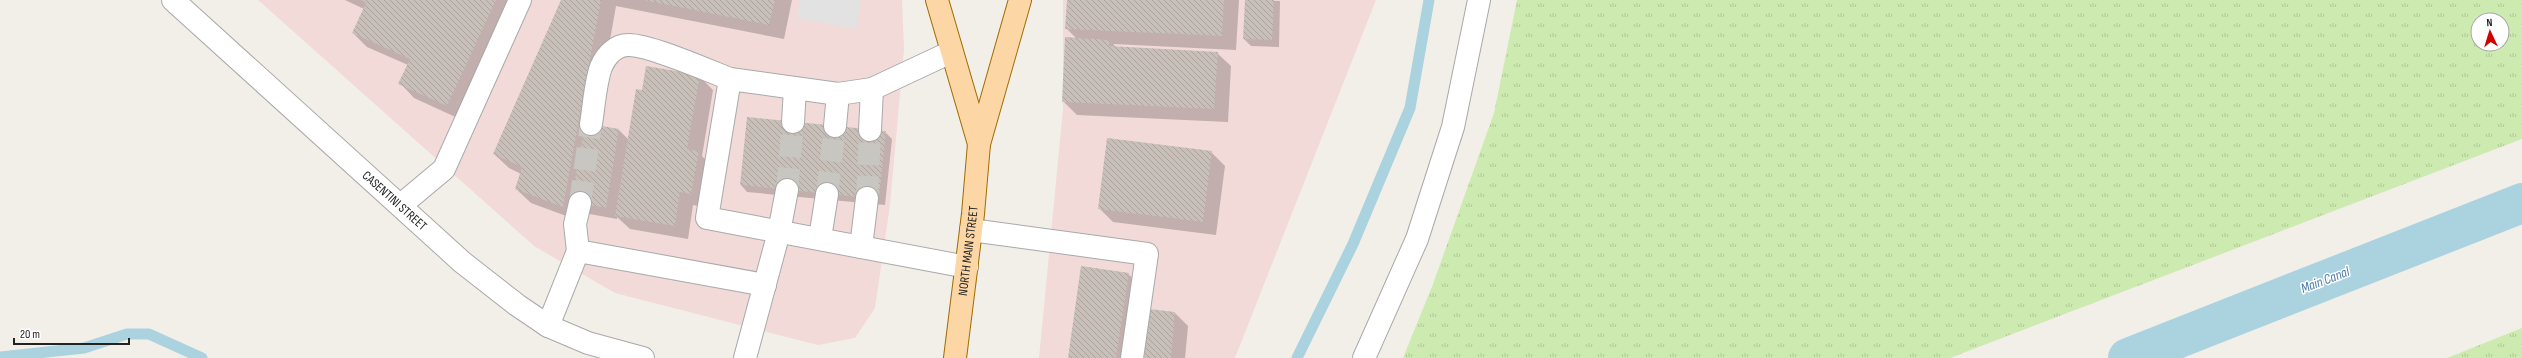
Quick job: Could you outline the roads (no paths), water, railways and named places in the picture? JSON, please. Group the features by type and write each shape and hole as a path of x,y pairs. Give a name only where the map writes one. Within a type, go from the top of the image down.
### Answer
{"main road":[{"name":"NORTH MAIN STREET","path":"936,0 979,144"},
{"name":"NORTH MAIN STREET","path":"955,358 968,268 979,144 1020,0"}],"street":[{"name":"CASENTINI STREET","path":"173,0 401,205 462,262 517,305 548,326 588,343 643,358"},
{"path":"401,205 444,169 520,0"},
{"path":"1364,358 1417,239 1446,149 1453,126 1478,0"},
{"path":"591,124 601,66 610,52 618,47 629,45 661,53 730,79 838,94 872,89 951,52"},
{"path":"730,79 707,218 779,232 820,238 968,268"},
{"path":"793,122 795,89"},
{"path":"870,130 872,89"},
{"path":"835,126 838,94"},
{"path":"745,358 779,232 787,190"},
{"path":"820,238 827,194"},
{"path":"861,247 867,198"},
{"path":"548,326 578,251 576,224 580,204"},
{"path":"972,230 1147,254 1132,358"},
{"path":"578,251 765,285"}],"waterway":[{"path":"1297,358 1353,244 1410,108 1429,0"},
{"name":"Main Canal","path":"2128,358 2522,203"},
{"path":"0,357 84,348 127,334 149,334 202,358"}],"tunnel":[{"path":"787,190 793,122"},
{"path":"580,203 591,124"},
{"path":"827,194 835,126"},
{"path":"867,198 870,130"}]}
